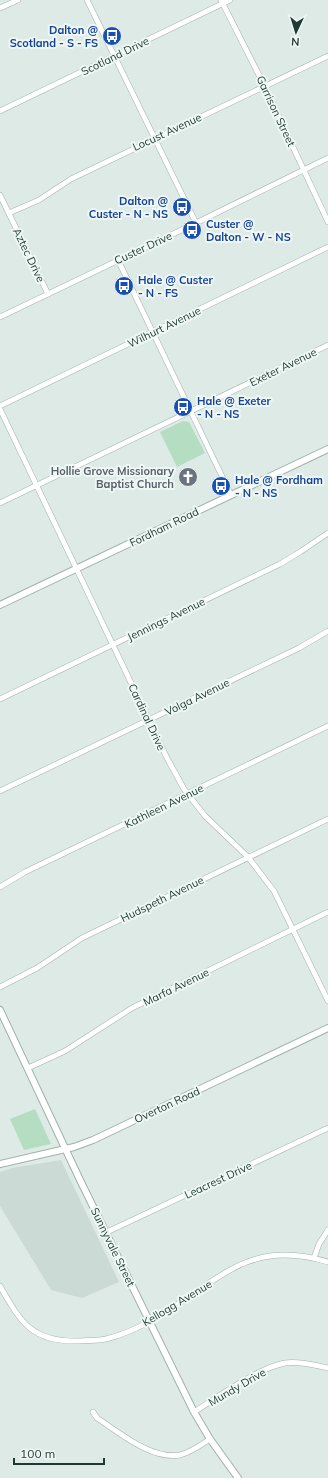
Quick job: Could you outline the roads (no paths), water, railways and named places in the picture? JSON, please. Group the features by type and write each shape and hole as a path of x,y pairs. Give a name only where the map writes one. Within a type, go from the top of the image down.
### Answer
{"street":[{"path":"0,8 18,0"},
{"path":"87,0 196,223"},
{"name":"Scotland Drive","path":"0,111 222,2 230,0"},
{"name":"Garrison Street","path":"222,2 265,87 328,222"},
{"name":"Locust Avenue","path":"9,213 39,200 71,179 154,138 328,56"},
{"name":"Custer Drive","path":"0,317 328,158"},
{"name":"Aztec Drive","path":"0,194 48,294"},
{"name":"Wilhurt Avenue","path":"0,406 328,247"},
{"path":"118,260 231,495"},
{"name":"Exeter Avenue","path":"0,503 328,345"},
{"name":"Cardinal Drive","path":"0,409 167,758 188,794 215,827 248,857 274,891 328,1002"},
{"name":"Fordham Road","path":"0,605 328,448"},
{"name":"Jennings Avenue","path":"0,699 280,564 328,533"},
{"name":"Volga Avenue","path":"0,791 299,648 328,631"},
{"name":"Kathleen Avenue","path":"0,887 25,872 328,726"},
{"name":"Hudspeth Avenue","path":"0,987 32,971 82,938 328,819"},
{"name":"Marfa Avenue","path":"28,1068 70,1049 132,1008 328,912"},
{"name":"Sunnyvale Street","path":"0,1010 65,1149 194,1412 210,1439 238,1478"},
{"name":"Overton Road","path":"0,1164 65,1149 93,1140 328,1028"},
{"name":"Leacrest Drive","path":"107,1232 328,1128"},
{"path":"314,1258 319,1244 328,1230"},
{"name":"Kellogg Avenue","path":"0,1286 14,1311 29,1328 51,1339 65,1341 104,1339 118,1335 149,1321 232,1269 248,1262 275,1256 296,1255 328,1262"},
{"name":"Mundy Drive","path":"194,1412 266,1369 285,1363 299,1363 328,1368"},
{"path":"93,1412 97,1418 142,1447 162,1454 181,1455 191,1451 210,1439"}],"place":[{"name":"Dalton @ Scotland - S - FS","path":"112,36"},
{"name":"Dalton @ Custer - N - NS","path":"182,207"},
{"name":"Custer @ Dalton - W - NS","path":"192,230"},
{"name":"Hale @ Custer - N - FS","path":"124,286"},
{"name":"Hale @ Exeter - N - NS","path":"183,407"},
{"name":"Hollie Grove Missionary Baptist Church","path":"188,477"},
{"name":"Hale @ Fordham - N - NS","path":"221,486"}]}
